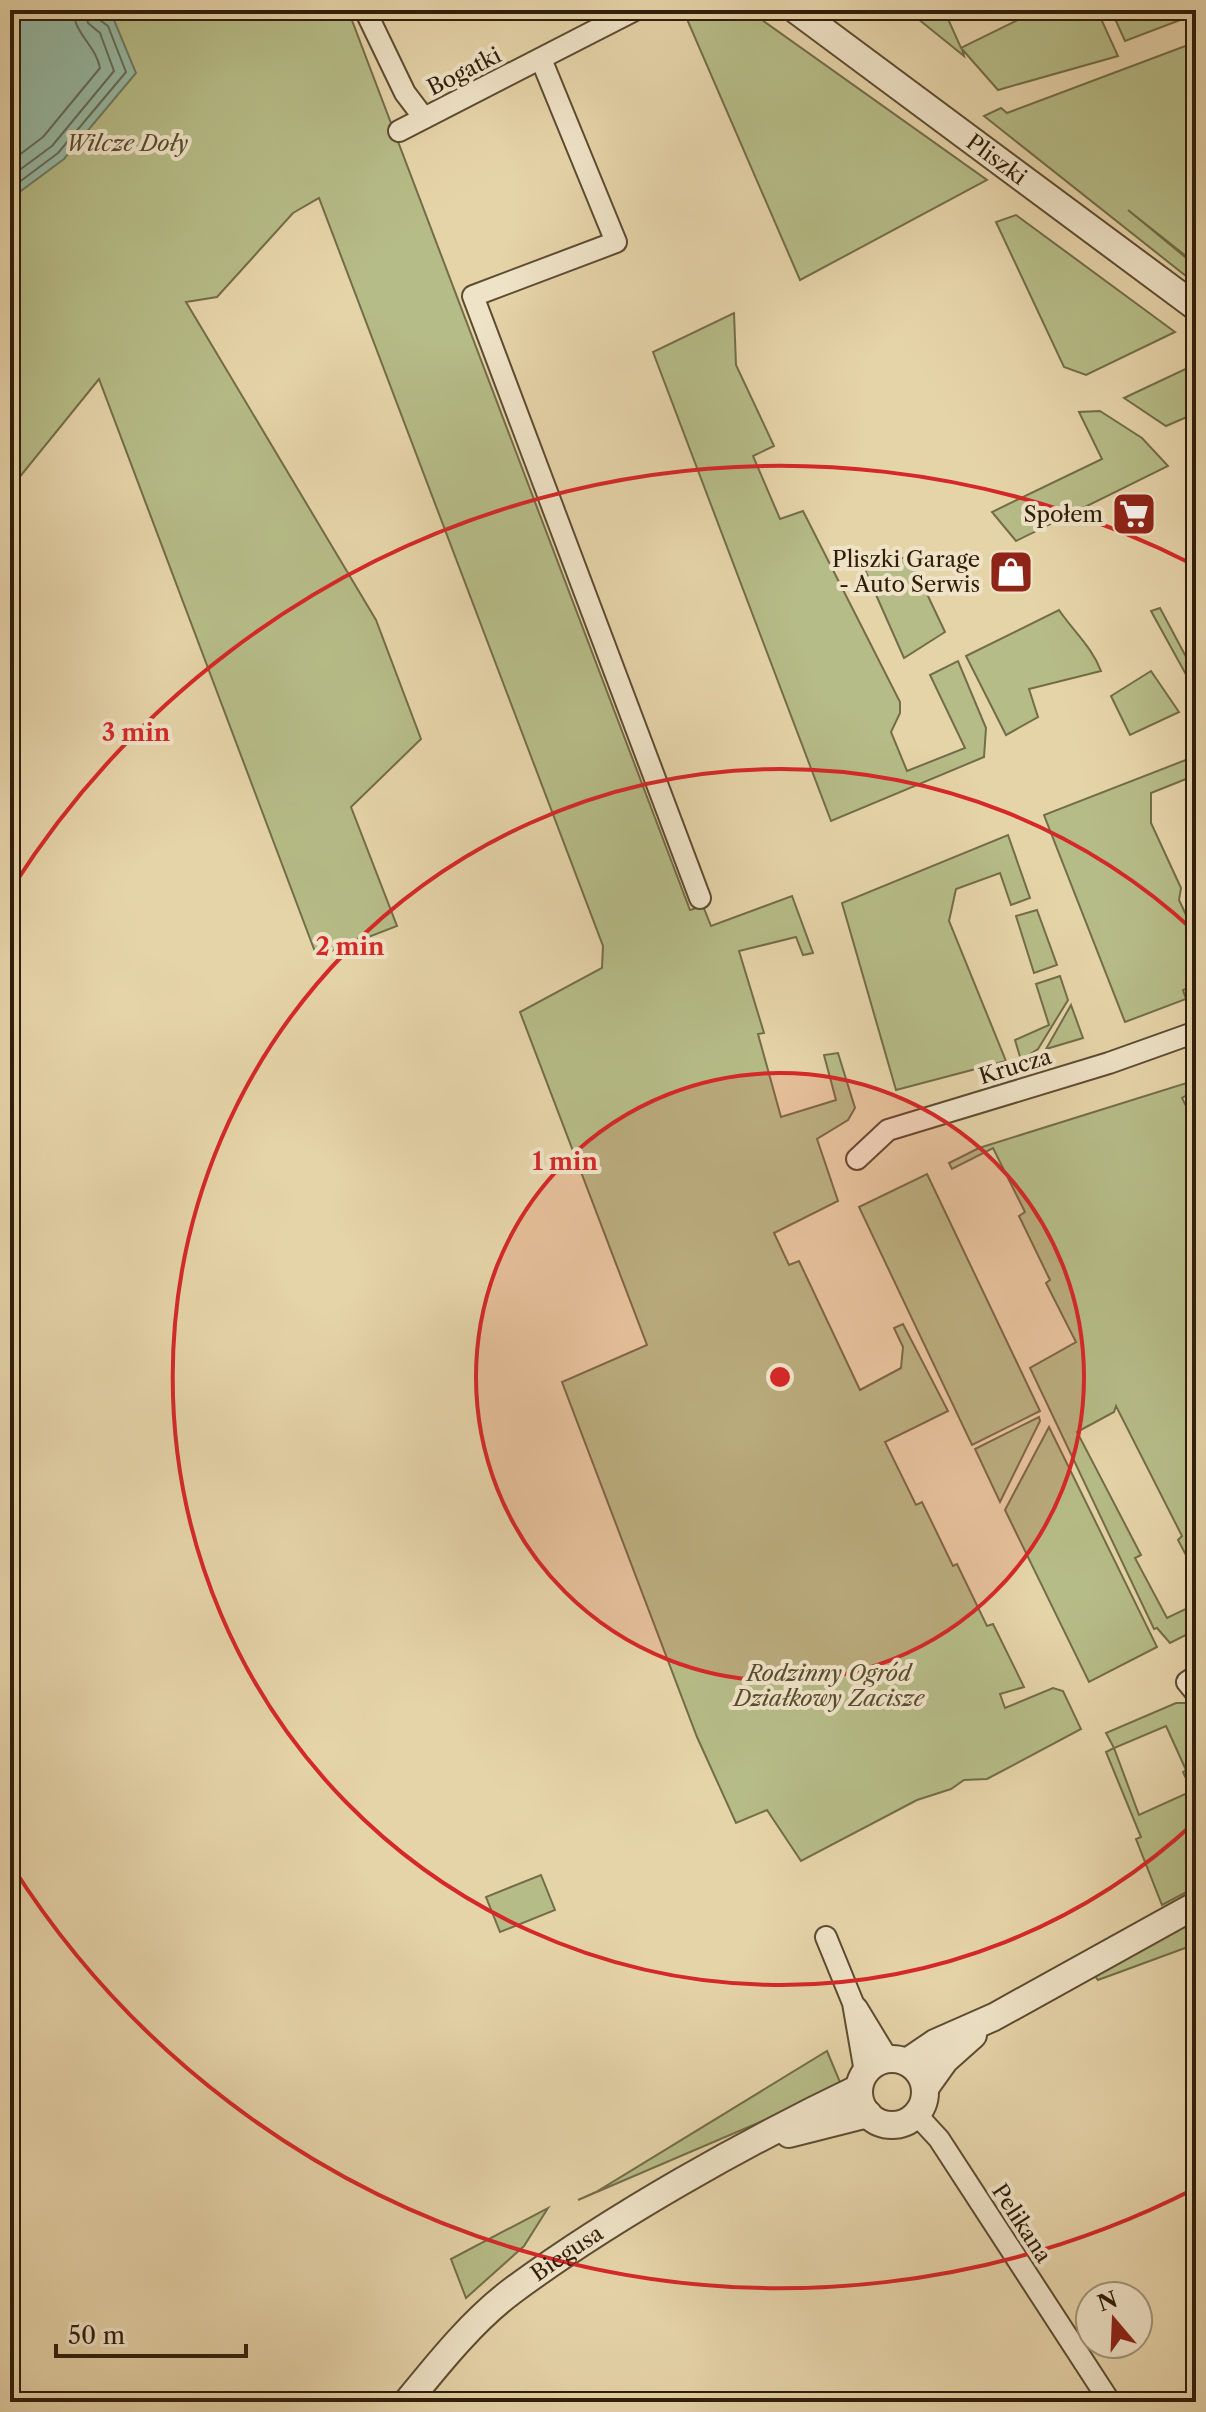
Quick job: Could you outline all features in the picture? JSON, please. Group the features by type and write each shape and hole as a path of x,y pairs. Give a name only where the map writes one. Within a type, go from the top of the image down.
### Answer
{"street":[{"path":"365,10 405,93 424,118"},
{"name":"Bogatki","path":"399,131 635,10"},
{"name":"Pliszki","path":"796,10 1196,307"},
{"path":"541,59 616,242 473,296 700,898"},
{"name":"Krucza","path":"857,1159 888,1130 1109,1063 1196,1032"},
{"name":"Biegusa","path":"407,2402 442,2359 510,2293 652,2200 880,2070 994,2017 1196,1905"},
{"path":"826,1937 880,2070 868,2114 887,2124 908,2121 916,2114 925,2088 923,2078 880,2070"},
{"name":"Biegusa","path":"925,2088 945,2060 994,2017"},
{"name":"Biegusa","path":"759,2141 868,2114"},
{"name":"Pelikana","path":"916,2114 939,2139 1110,2402"}],"green space":[{"path":"10,10 348,10 690,910 703,906 711,926 792,896 813,953 803,955 796,937 739,951 764,1033 758,1034 781,1117 836,1100 824,1055 838,1053 855,1108 848,1120 817,1139 838,1201 774,1233 789,1265 799,1261 860,1390 901,1368 903,1347 894,1328 903,1324 948,1411 885,1442 916,1505 922,1502 953,1566 957,1564 987,1626 993,1624 1024,1687 1000,1694 1005,1708 1053,1688 1063,1691 1081,1729 987,1779 964,1780 951,1789 917,1800 801,1861 767,1810 736,1823 697,1737 562,1382 647,1345 520,1012 602,968 603,946 319,198 293,213 217,297 186,302 376,620 421,739 351,807 397,926 317,957 99,379 10,489"},
{"path":"683,10 748,10 987,180 800,280"},
{"path":"907,10 944,10 961,48 1038,10 1097,10 1118,56 998,90 962,49 964,56"},
{"path":"1111,10 1196,10 1196,14 1125,41"},
{"path":"1196,42 1196,264 1128,210 1196,266 1196,284 984,116 1001,108 1007,113"},
{"path":"1016,215 1175,332 1086,375 1064,367 996,222"},
{"path":"734,313 736,365 774,446 753,456 780,519 803,511 900,702 900,713 891,732 907,771 965,748 930,675 958,661 986,728 984,757 831,821 653,352"},
{"path":"1196,364 1196,413 1166,426 1124,398"},
{"path":"1100,411 1142,438 1168,466 1016,541 992,512 1102,459 1079,412"},
{"path":"909,556 945,632 904,658 865,570"},
{"path":"1160,608 1192,668 1196,667 1196,679 1189,680 1151,611"},
{"path":"1059,610 1088,647 1101,671 1029,689 1038,717 1006,735 966,656"},
{"path":"1151,671 1179,712 1130,735 1111,696"},
{"path":"1196,756 1196,775 1151,793 1151,823 1181,888 1179,900 1196,936 1196,985 1183,990 1186,999 1125,1022 1044,815"},
{"path":"1008,835 1030,898 1011,905 1000,873 956,889 949,921 1006,1061 896,1090 842,903"},
{"path":"1037,910 1057,965 1034,973 1016,916"},
{"path":"1060,976 1068,1000 1038,1049 1021,1060 1015,1040 1049,1025 1036,984"},
{"path":"1071,1005 1083,1038 1046,1049"},
{"path":"1196,1080 1196,1090 1182,1098 1196,1126 1196,1574 1178,1540 1182,1536 1116,1406 1114,1412 1077,1432 1141,1555 1135,1558 1167,1618 1196,1604 1196,1630 1170,1643 1157,1628 1154,1629 1030,1368 1076,1342 1046,1283 1050,1280 1019,1216 1025,1212 993,1148 952,1169 949,1163 979,1148"},
{"path":"927,1174 1040,1411 972,1445 859,1207"},
{"path":"1039,1417 1040,1421 1000,1502 975,1449"},
{"path":"1049,1427 1157,1647 1089,1682 1005,1510"},
{"path":"1176,1703 1187,1703 1196,1714 1196,1887 1162,1905 1136,1839 1141,1837 1106,1752 1114,1748 1106,1733","holes":["1166,1726 1192,1791 1139,1815 1114,1748"]},
{"path":"541,1875 555,1910 500,1932 486,1897"},
{"path":"1196,1906 1196,1944 1098,1980 1086,1965"},
{"path":"827,2051 842,2087 578,2200 596,2192"},
{"path":"548,2208 524,2246 466,2298 451,2259"}],"water":[{"path":"10,10 98,10 114,20 136,73 64,159 10,199"}],"place":[{"name":"Społem","path":"1134,514"},
{"name":"Pliszki Garage - Auto Serwis","path":"1011,572"}],"park label":[{"name":"Wilcze Doły","path":"127,143"},
{"name":"Rodzinny Ogród Działkowy Zacisze","path":"829,1686"}]}
